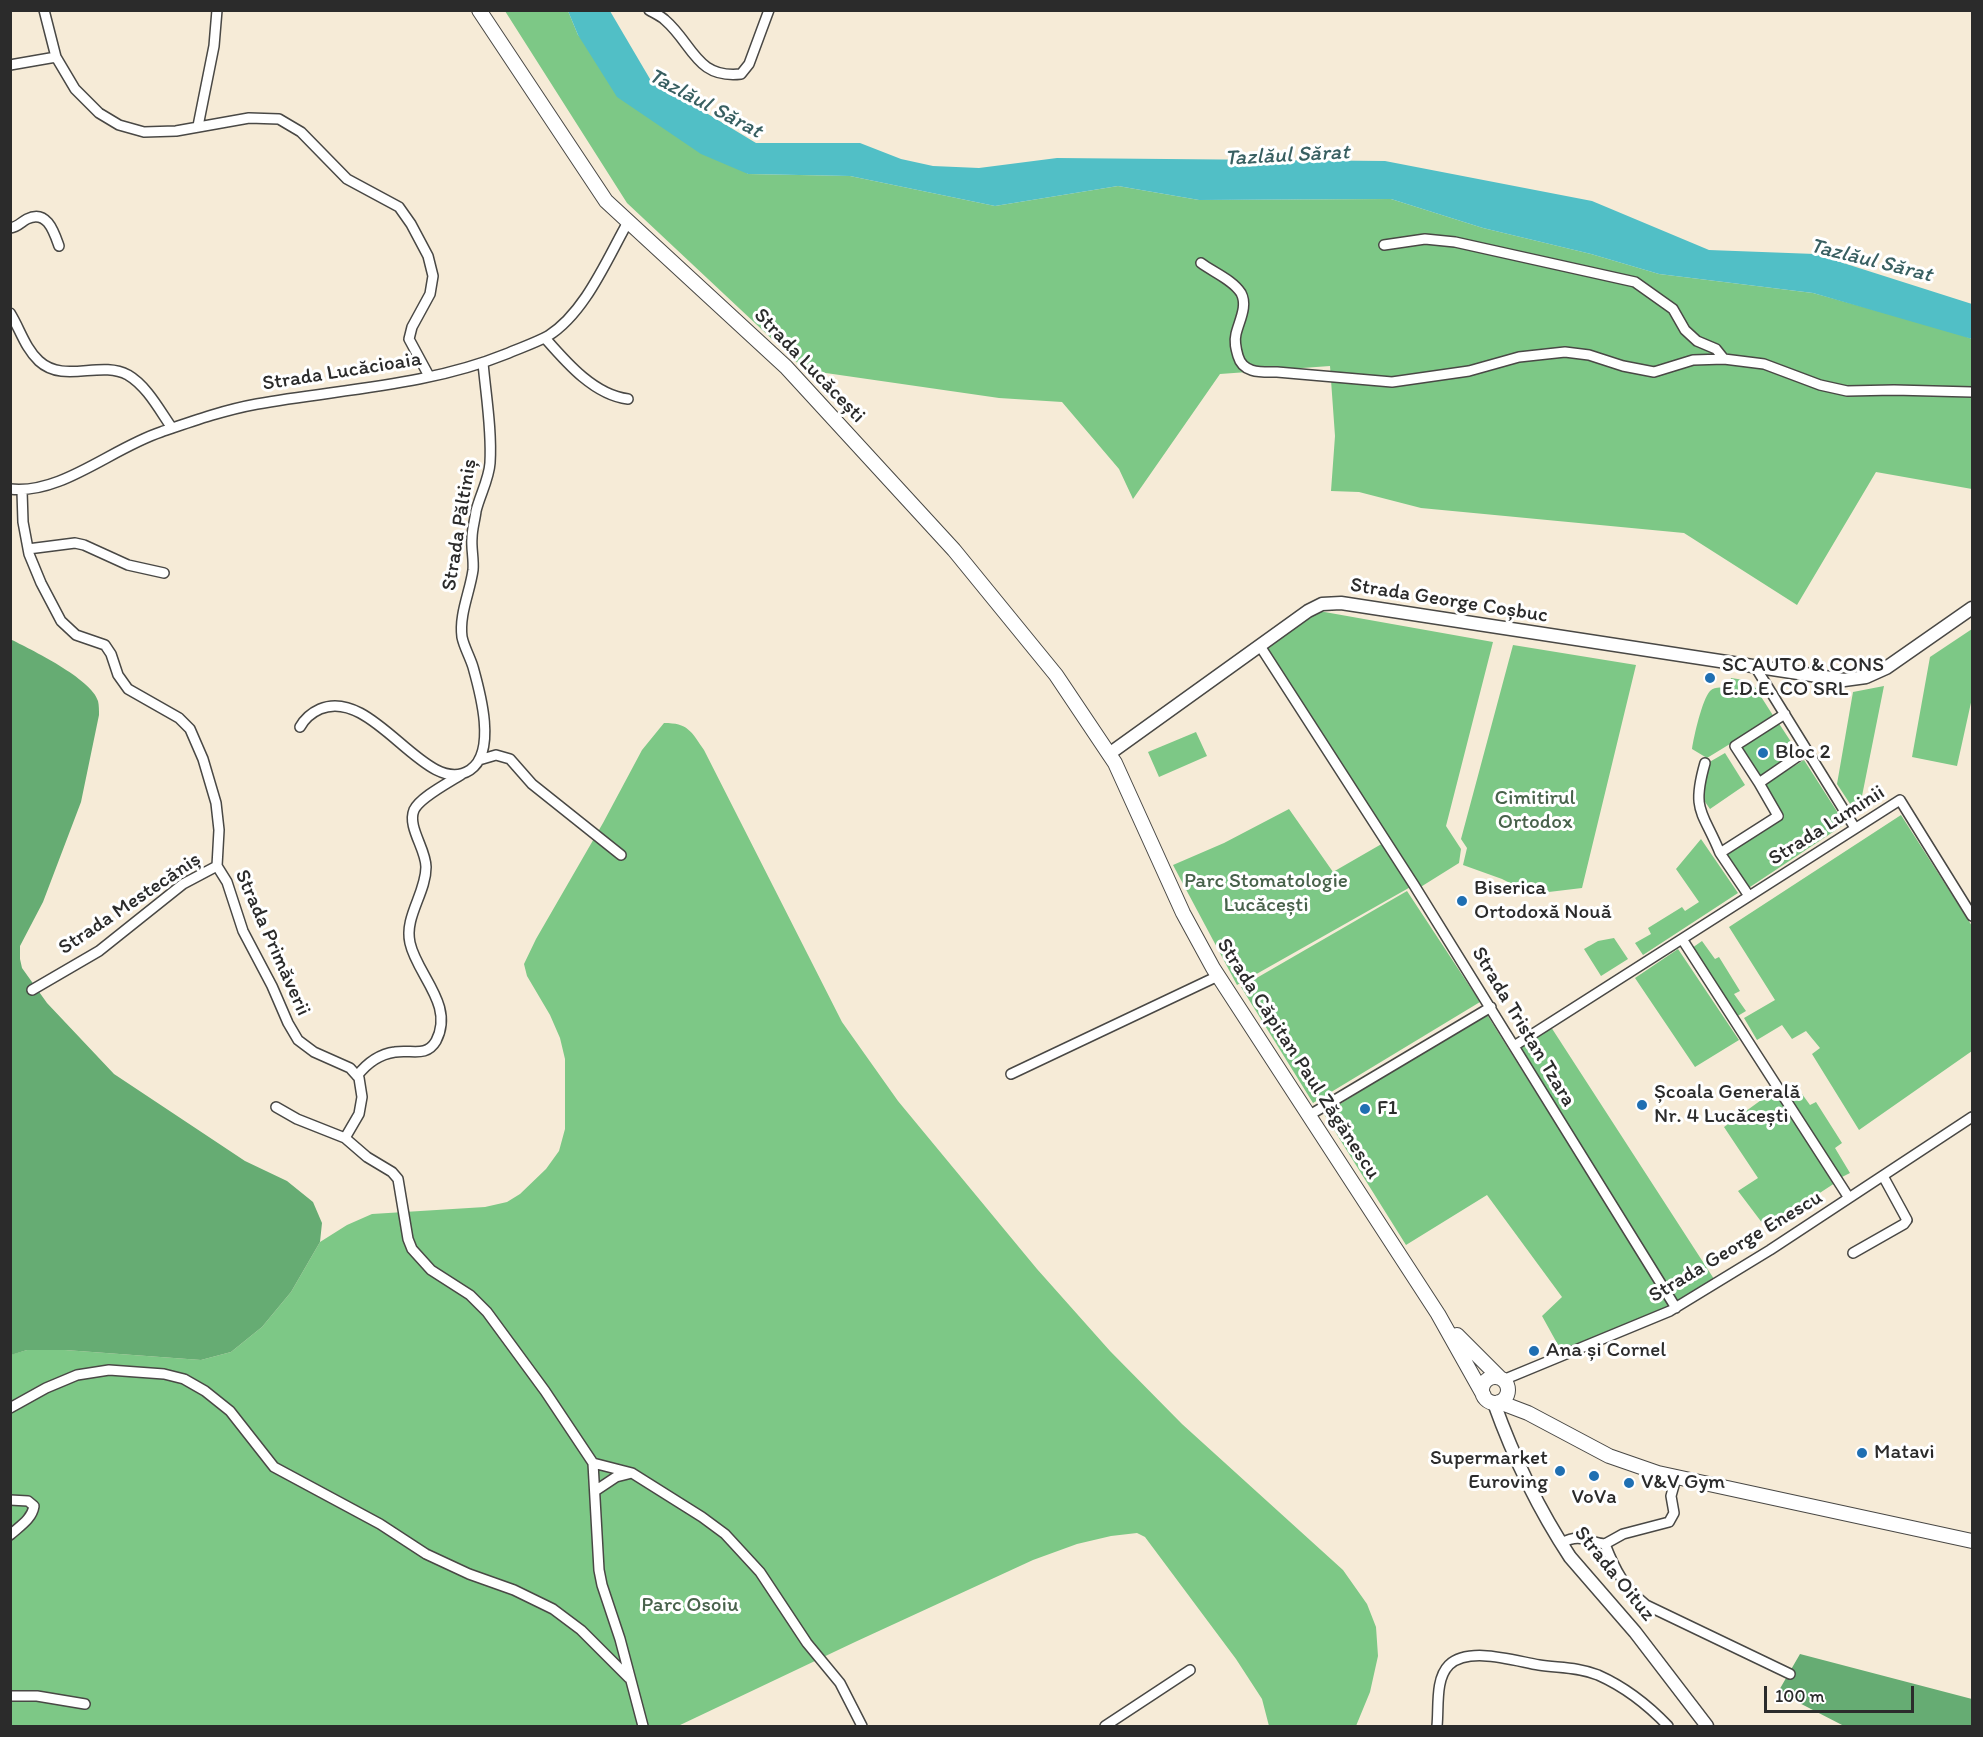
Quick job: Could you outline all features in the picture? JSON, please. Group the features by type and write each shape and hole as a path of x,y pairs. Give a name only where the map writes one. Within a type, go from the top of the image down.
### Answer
{"main road":[{"name":"Strada Lucăcești","path":"479,10 606,201 786,367 946,542 1056,675 1109,754"},
{"name":"Strada Căpitan Paul Zăgănescu","path":"1109,754 1132,798 1183,913 1218,976 1492,1400 1528,1413 1609,1456 1636,1467 1676,1478 1972,1541"},
{"name":"Strada Căpitan Paul Zăgănescu","path":"1438,1314 1503,1381 1517,1399 1552,1426"},
{"path":"1493,1377 1503,1381 1507,1394 1492,1400 1482,1388 1486,1381 1493,1377"}],"street":[{"path":"44,10 56,57 75,89 99,113 119,125 144,132 176,131 249,118 279,119 301,132 347,179 392,202 404,213 424,247 432,267 430,294 412,327 409,339 429,376"},
{"path":"198,126 214,46 217,10"},
{"path":"649,10 664,19 703,66 718,74 729,75 741,74 749,64 769,10"},
{"path":"10,65 56,57"},
{"path":"10,228 21,225 28,219 43,218 50,223 59,246"},
{"name":"Strada Lucăcioaia","path":"10,489 40,489 54,484 135,441 247,406 362,390 429,376 483,363 545,338 557,330 579,307 628,222"},
{"path":"1384,246 1425,239 1455,242 1635,282 1673,309 1684,330 1698,341 1716,349 1724,358"},
{"path":"1201,263 1235,285 1242,295 1242,317 1235,344 1240,361 1245,368 1258,372 1392,382 1469,371 1519,357 1565,352 1589,354 1623,366 1654,372 1693,360 1724,358 1764,364 1820,385 1847,391 1972,392"},
{"path":"10,313 27,347 40,362 58,370 104,369 128,375 141,386 172,428"},
{"path":"545,338 573,368 602,391 617,398 628,399"},
{"name":"Strada Păltiniș","path":"479,760 484,746 482,711 473,667 462,636 463,610 473,568 471,536 490,465 489,421 483,363"},
{"name":"Strada Primăverii","path":"22,490 22,522 28,549 41,583 65,627 75,634 105,645 111,654 118,675 128,690 179,718 190,729 209,777 216,803 219,830 217,866 227,882 243,931 293,1032 304,1046 351,1068 357,1076"},
{"path":"28,549 75,543 128,565 164,573"},
{"name":"Strada George Coșbuc","path":"1109,754 1308,611 1322,604 1341,603 1844,680 1866,677 1886,668 1972,608"},
{"name":"Strada Tristan Tzara","path":"1260,646 1491,1007 1676,1308"},
{"path":"1756,668 1855,828"},
{"path":"300,727 304,720 315,712 330,706 345,706 359,711 437,770 452,774 464,773"},
{"path":"1785,714 1735,746 1759,783 1807,750"},
{"path":"345,1138 359,1114 361,1086 357,1076 365,1067 381,1055 398,1051 418,1053 427,1050 438,1036 441,1019 438,1002 410,943 410,925 426,874 425,858 414,827 413,813 420,802 475,766 479,760 496,755 510,759 532,784 621,855"},
{"path":"1705,763 1698,797 1699,810 1720,853 1749,897"},
{"name":"Strada Luminii","path":"1720,853 1778,816 1759,783"},
{"name":"Strada Luminii","path":"1514,1046 1900,800 1972,916"},
{"name":"Strada Mestecăniș","path":"32,990 99,951 183,884 217,866"},
{"path":"1682,939 1849,1198"},
{"path":"1011,1074 1218,976"},
{"path":"1308,1116 1491,1007"},
{"path":"276,1107 297,1119 345,1138 367,1157 393,1172 398,1179 408,1239 418,1258 431,1270 479,1303 501,1329 593,1462 599,1570 602,1586 620,1639 643,1726"},
{"name":"Strada George Enescu","path":"1503,1381 1676,1308 1972,1118"},
{"path":"1852,1253 1904,1224 1906,1220 1883,1176"},
{"path":"10,1408 46,1388 77,1375 109,1370 164,1374 184,1380 205,1391 230,1411 274,1467 380,1524 426,1554 469,1574 514,1590 553,1609 581,1630 629,1678"},
{"name":"Strada Oituz","path":"1492,1400 1530,1486 1561,1544 1635,1632 1707,1726"},
{"path":"593,1462 632,1473 725,1534 760,1572 807,1643 840,1683 862,1726"},
{"path":"595,1491 616,1478 632,1473"},
{"path":"1561,1544 1570,1539 1583,1537 1605,1544 1623,1534 1669,1522 1674,1513 1671,1496 1676,1478"},
{"path":"10,1500 28,1501 34,1506 33,1513 27,1521 10,1535"},
{"path":"1605,1544 1621,1579 1631,1593 1646,1605 1790,1674"},
{"path":"1437,1726 1441,1676 1451,1663 1472,1656 1493,1656 1524,1663 1582,1670 1619,1686 1640,1699 1668,1726"},
{"path":"1105,1726 1190,1670"},
{"path":"10,1696 37,1696 85,1704"}],"green space":[{"path":"505,11 568,11 578,35 748,174 850,176 995,206 1118,186 1199,200 1391,199 1483,228 1591,254 1659,274 1813,293 1954,332 1972,339 1972,489 1876,472 1797,605 1684,533 1421,508 1359,492 1331,491 1335,436 1330,366 1220,374 1133,499 1119,469 1062,402 999,398 805,370 627,203"},
{"path":"1319,611 1493,642 1446,826 1461,849 1459,863 1419,888 1264,651"},
{"path":"1972,629 1972,698 1957,766 1912,757 1930,657"},
{"path":"10,639 85,683 98,701 99,710 81,802 43,902 20,946 22,968 47,1003 114,1074 245,1161 287,1181 313,1202 322,1223 320,1242 291,1292 262,1327 231,1352 201,1360 65,1350 27,1350 11,1355"},
{"name":"Cimitirul Ortodox","path":"1513,645 1636,665 1582,888 1532,894 1502,879 1463,865 1467,848 1461,839"},
{"path":"1731,678 1751,681 1774,717 1707,758 1692,749 1701,710 1710,691 1716,688 1729,688"},
{"path":"1884,686 1858,816 1837,784 1853,692"},
{"path":"1778,722 1797,751 1759,777 1739,747"},
{"name":"Parc Osoiu","path":"664,723 672,723 688,729 704,750 842,1022 898,1101 1037,1269 1110,1351 1182,1424 1343,1570 1367,1604 1376,1627 1378,1656 1370,1692 1356,1726 1269,1726 1262,1699 1236,1659 1145,1537 1137,1533 1077,1544 1033,1560 678,1726 11,1726 10,1355 27,1350 65,1350 201,1360 231,1352 262,1327 291,1292 320,1242 347,1225 372,1214 485,1207 507,1202 520,1194 546,1169 559,1151 565,1129 565,1059 560,1038 550,1015 527,976 524,964 642,750"},
{"path":"1196,732 1207,756 1159,777 1148,752"},
{"path":"1725,753 1745,785 1710,809 1701,796 1706,764"},
{"path":"1804,760 1845,824 1747,889 1725,853 1782,817 1763,785"},
{"name":"Parc Stomatologie Lucăcești","path":"1289,809 1333,872 1385,842 1414,885 1237,985 1173,865 1224,843"},
{"path":"1901,815 1972,926 1972,1051 1859,1130 1812,1054 1820,1048 1806,1031 1792,1039 1782,1025 1757,1040 1744,1018 1775,1000 1729,927"},
{"path":"1701,839 1738,893 1643,955 1635,943 1651,934 1648,928 1682,907 1685,911 1699,902 1676,869"},
{"path":"1407,891 1480,1002 1313,1103 1241,987"},
{"path":"1614,938 1628,959 1601,976 1584,949 1598,941"},
{"path":"1702,941 1715,959 1719,957 1740,991 1734,994 1746,1011 1736,1017 1692,948"},
{"path":"1678,949 1739,1040 1695,1067 1635,978"},
{"path":"1486,1013 1670,1306 1563,1354 1542,1316 1562,1297 1487,1195 1406,1245 1324,1114"},
{"path":"1551,1027 1714,1279 1676,1301 1519,1049"},
{"path":"1775,1090 1835,1183 1766,1228 1738,1191 1758,1178 1724,1127"},
{"path":"1802,1094 1810,1105 1816,1102 1842,1143 1835,1148 1850,1173 1840,1178 1791,1101"},
{"path":"1800,1654 1972,1699 1972,1726 1844,1726 1778,1692"}],"water":[{"path":"568,11 610,11 650,79 756,143 860,143 901,159 933,166 979,168 1057,158 1385,161 1592,201 1709,250 1815,254 1972,304 1972,339 1813,293 1659,274 1591,254 1483,228 1391,199 1199,200 1118,186 995,206 850,176 748,174 701,154 617,97 578,35"}],"place":[{"name":"SC AUTO & CONS E.D.E. CO SRL","path":"1710,678"},
{"name":"Bloc 2","path":"1763,753"},
{"name":"Biserica Ortodoxă Nouă","path":"1462,901"},
{"name":"Școala Generală Nr. 4 Lucăcești","path":"1642,1105"},
{"name":"F1","path":"1365,1109"},
{"name":"Ana și Cornel","path":"1534,1351"},
{"name":"Matavi","path":"1862,1453"},
{"name":"Supermarket Euroving","path":"1560,1471"},
{"name":"VoVa","path":"1594,1476"},
{"name":"V&V Gym","path":"1629,1483"}],"water label":[{"name":"Tazlăul Sărat","path":"705,104"},
{"name":"Tazlăul Sărat","path":"1287,156"},
{"name":"Tazlăul Sărat","path":"1871,261"}]}
